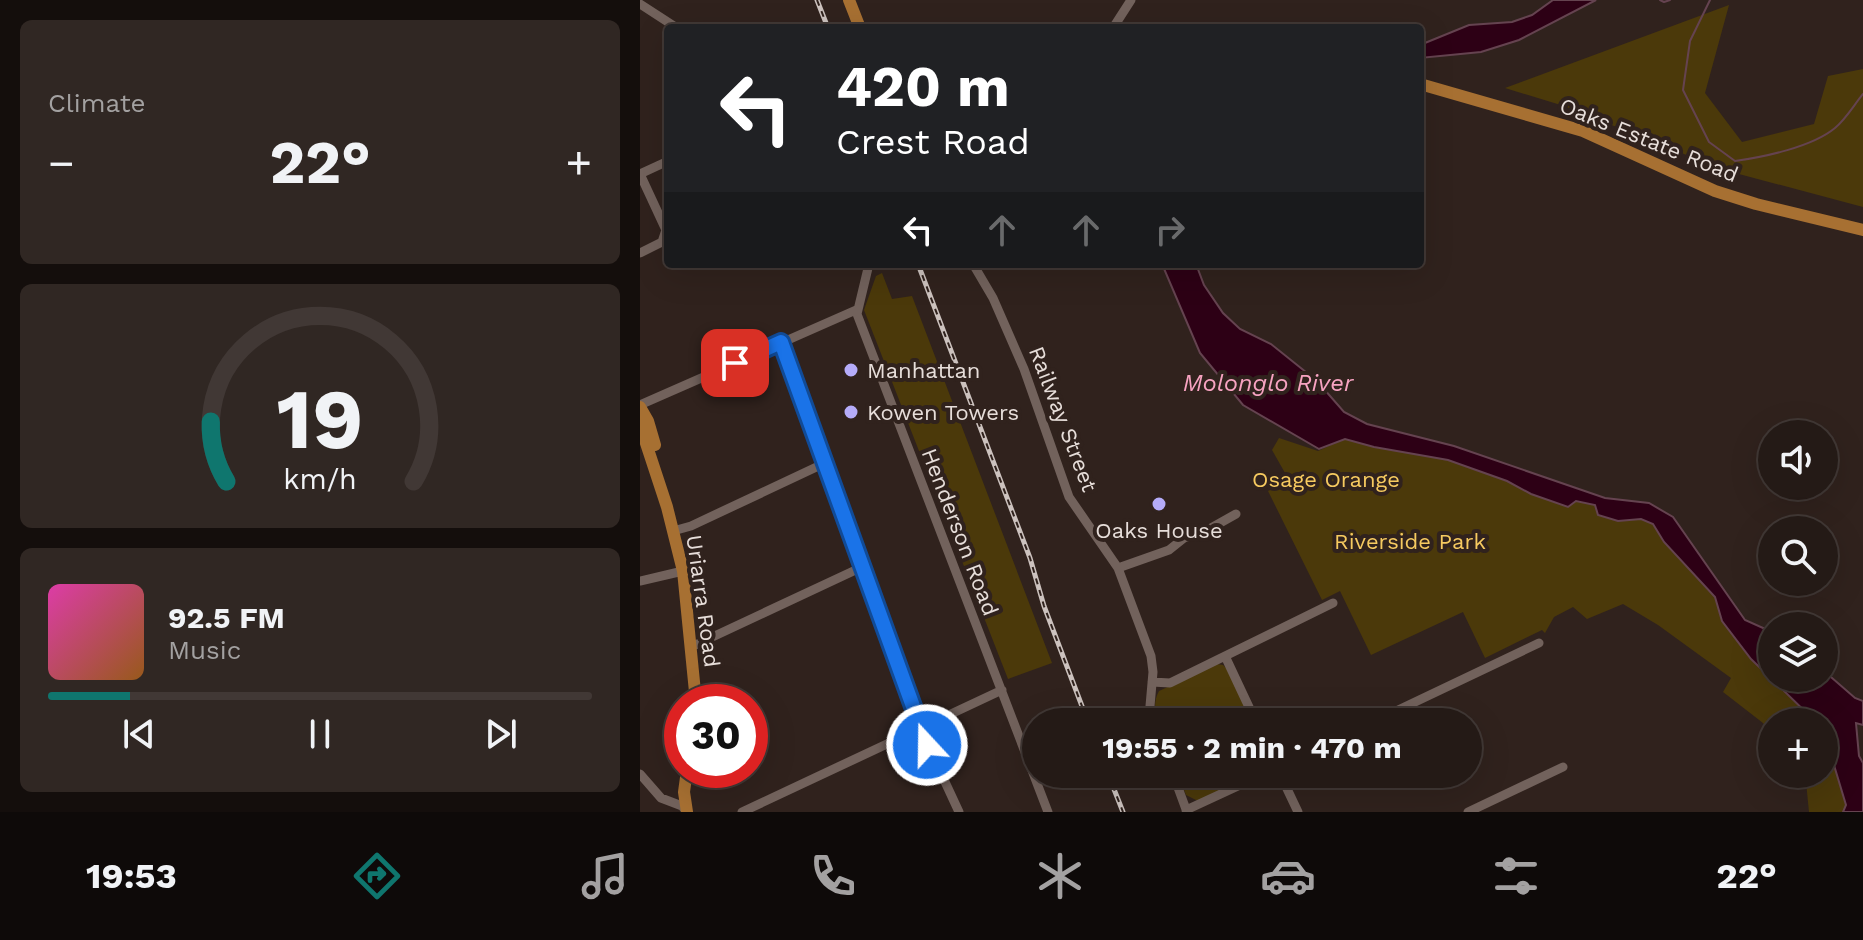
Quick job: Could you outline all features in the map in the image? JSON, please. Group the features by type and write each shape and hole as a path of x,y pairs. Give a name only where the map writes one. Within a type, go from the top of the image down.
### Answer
{"main road":[{"path":"849,0 858,24"},
{"name":"Oaks Estate Road","path":"1424,85 1583,131 1728,195 1863,230"},
{"name":"Uriarra Road","path":"640,406 652,432 683,571 694,684"},
{"name":"Uriarra Road","path":"640,425 667,507"},
{"path":"684,788 687,812"},
{"path":"692,788 695,812"}],"street":[{"path":"1116,24 1131,0"},
{"path":"640,4 671,24"},
{"path":"664,163 640,174 664,223"},
{"path":"640,253 664,238"},
{"path":"640,406 856,310 868,268"},
{"name":"Railway Street","path":"975,268 993,298 1024,369 1069,497 1118,568 1151,656 1150,708"},
{"name":"Henderson Road","path":"856,310 1048,812"},
{"path":"781,342 920,728 959,812"},
{"path":"673,531 691,526 825,463"},
{"path":"1118,568 1169,550 1184,538 1204,532 1236,514"},
{"path":"691,647 862,567"},
{"path":"640,581 683,571"},
{"path":"1152,682 1170,683 1333,603"},
{"path":"1402,708 1539,643"},
{"path":"1225,656 1249,708"},
{"path":"742,812 1002,690"},
{"path":"1468,812 1563,767"},
{"path":"640,774 664,800 682,806 687,812"},
{"path":"664,800 677,796 683,788"},
{"path":"1178,788 1187,811 1235,788"},
{"path":"1287,788 1298,812"}],"green space":[{"path":"1729,5 1705,93 1742,142 1814,124 1828,76 1863,69 1863,207 1724,170 1564,106 1505,88"},
{"path":"882,273 892,299 912,296 1052,663 1008,679 864,310 876,276"},
{"name":"Riverside Park","path":"1279,438 1318,451 1344,439 1463,464 1568,507 1576,501 1595,505 1598,515 1617,521 1641,519 1653,524 1664,542 1715,597 1722,621 1758,666 1758,692 1785,692 1802,708 1758,708 1758,719 1723,692 1731,678 1658,625 1623,604 1587,619 1573,607 1554,617 1545,633 1542,630 1485,658 1463,612 1371,655 1340,591 1322,600 1268,491 1289,480 1272,450"},
{"path":"1217,664 1223,665 1245,708 1155,708 1159,691"},
{"path":"1838,778 1846,805 1843,812 1809,812 1807,788 1838,788"},
{"path":"1183,788 1226,788 1198,801 1186,795"}],"water":[{"path":"1553,0 1596,0 1519,40 1481,52 1424,58 1424,43 1469,25 1512,22 1532,15"},
{"name":"Molonglo River","path":"1164,268 1198,268 1204,285 1223,313 1240,329 1271,344 1317,381 1344,412 1367,424 1454,446 1605,498 1649,503 1673,517 1745,620 1758,626 1758,666 1722,621 1715,597 1664,542 1653,524 1641,519 1618,521 1598,515 1595,505 1576,501 1568,507 1448,460 1345,439 1319,449 1243,405 1200,353"},
{"name":"Molonglo River","path":"1838,683 1863,701 1863,725 1856,723 1859,756 1863,763 1863,812 1843,812 1846,805 1838,778 1838,708 1802,708 1785,692 1838,692"}],"waterway":[{"path":"1660,0 1670,0"},
{"path":"1710,0 1690,41 1683,90 1709,142 1735,161 1814,141 1835,128 1863,94"}],"railway":[{"path":"817,0 826,24"},
{"path":"920,268 1030,558 1044,606 1083,708"},
{"path":"1114,788 1123,812"}],"place":[{"name":"Manhattan","path":"851,370"},
{"name":"Kowen Towers","path":"851,412"},
{"name":"Oaks House","path":"1159,504"}],"route":[{"path":"735,363 781,342 927,745"}],"park label":[{"name":"Osage Orange","path":"1326,479"}]}
